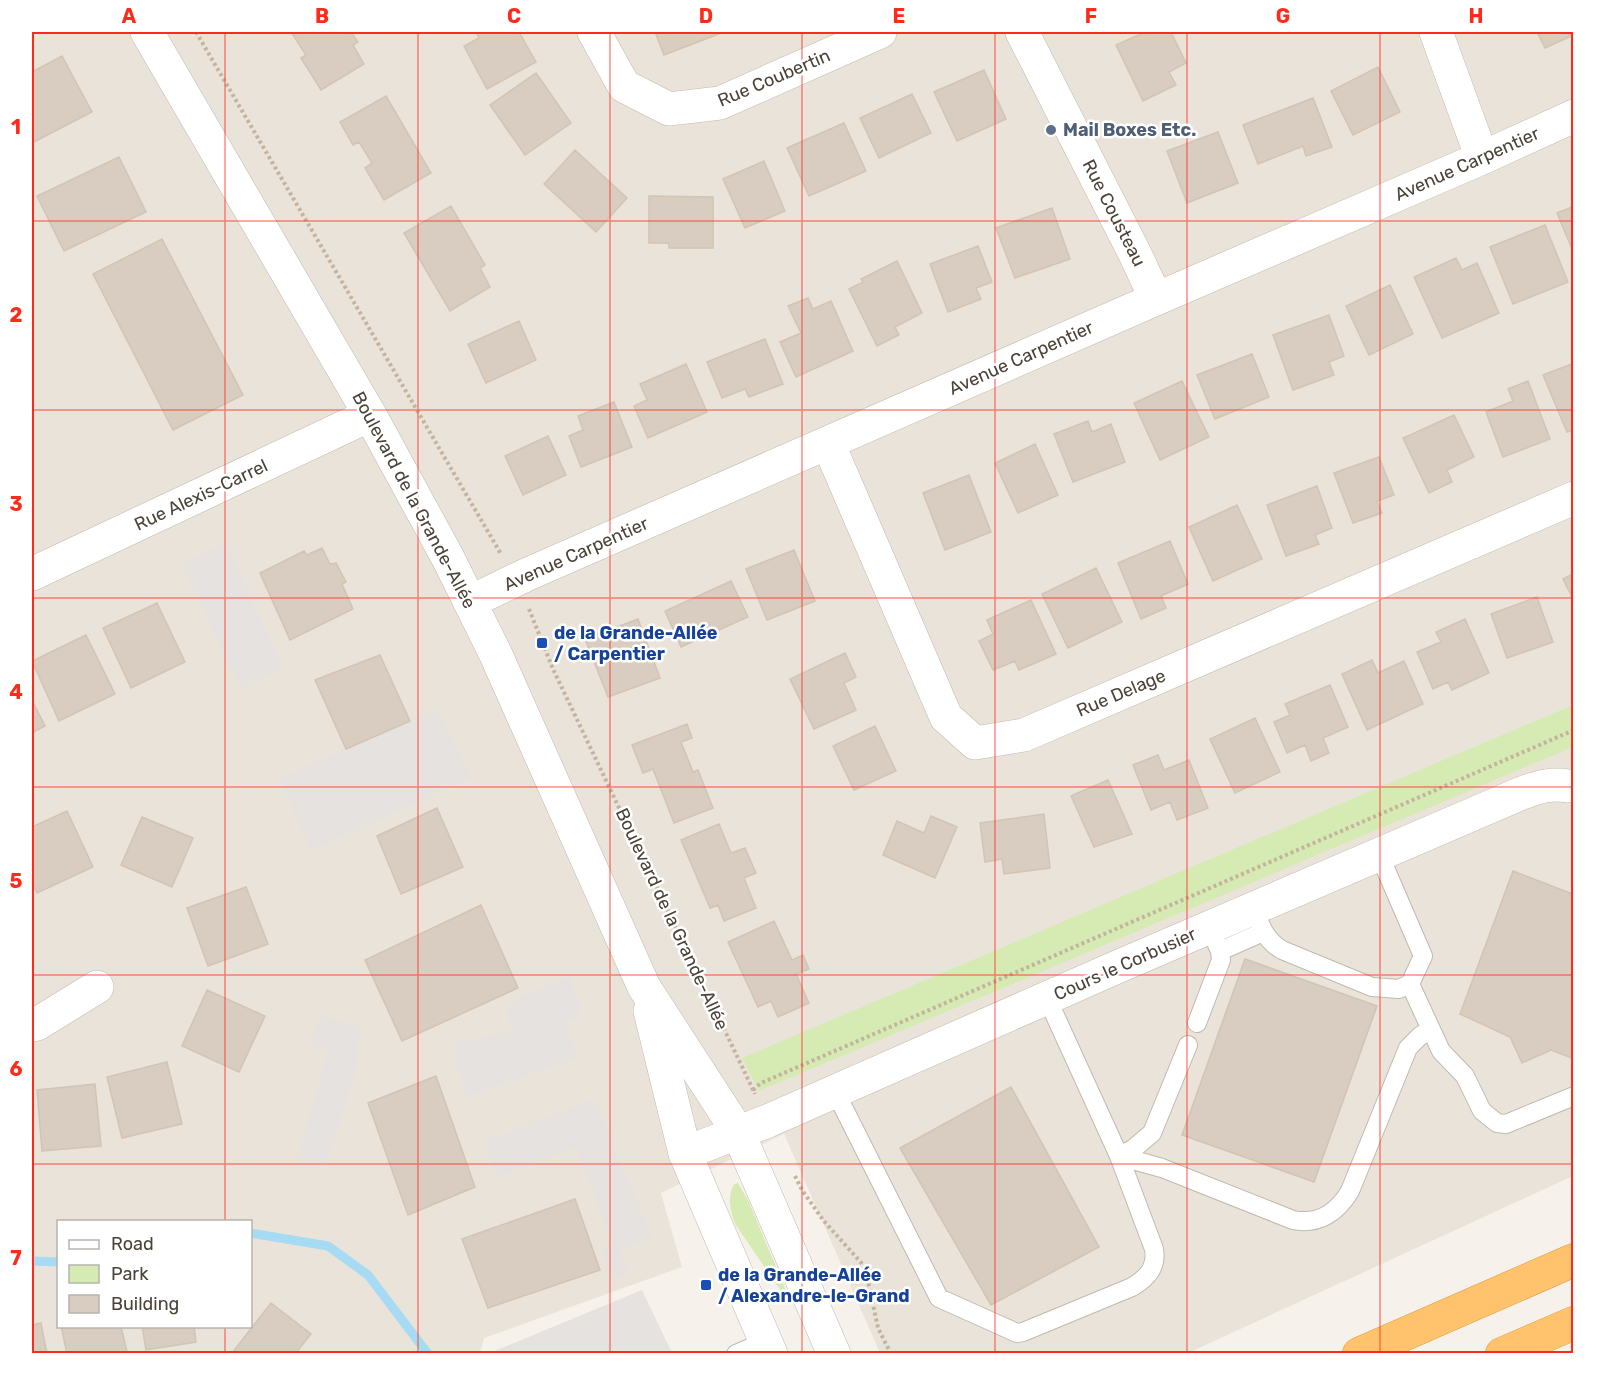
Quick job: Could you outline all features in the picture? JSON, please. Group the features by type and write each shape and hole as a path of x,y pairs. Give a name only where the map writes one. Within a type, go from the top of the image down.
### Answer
{"highway":[{"path":"1359,1353 1574,1260"},
{"path":"1502,1353 1574,1323"}],"street":[{"name":"Boulevard de la Grande-Allée","path":"147,32 370,415 448,558 496,655 644,987 738,1132 834,1353"},
{"name":"Rue Coubertin","path":"594,32 624,86 669,109 720,104 880,32"},
{"name":"Rue Cousteau","path":"1022,32 1156,299"},
{"path":"1436,32 1482,158"},
{"name":"Avenue Carpentier","path":"470,602 1574,116"},
{"name":"Rue Alexis-Carrel","path":"32,574 370,415"},
{"name":"Rue Delage","path":"828,443 946,717 975,743 1024,735 1574,498"},
{"name":"Cours le Corbusier","path":"685,1153 835,1091 1047,998 1214,939 1258,920 1379,854 1529,790 1557,784 1572,789"},
{"path":"32,1025 97,987"},
{"name":"Boulevard de la Grande-Allée","path":"644,987 685,1153 769,1347"}],"lane":[{"path":"1258,920 1269,941 1282,950 1372,987 1399,988 1410,984 1423,956 1379,854"},
{"path":"1197,1023 1221,960 1214,939"},
{"path":"1410,984 1441,1051 1465,1076 1482,1111 1497,1123 1506,1124 1516,1121 1574,1096"},
{"path":"835,1091 939,1298 1017,1333 1132,1287 1150,1273 1154,1264 1154,1249 1119,1156 1047,998"},
{"path":"1119,1156 1162,1168 1293,1220 1302,1222 1325,1217 1343,1203 1350,1191 1408,1048 1420,1036 1431,1030"},
{"path":"1119,1156 1152,1133 1188,1045"},
{"path":"736,1353 769,1347"}],"path":[{"path":"196,32 497,546"},
{"name":"Boulevard de la Grande-Allée","path":"533,616 553,669 753,1090"},
{"name":"Cours le Corbusier","path":"753,1090 761,1083 1078,944 1573,732"},
{"path":"793,1173 823,1220 865,1268 878,1328 891,1353"}],"shaded area":[{"path":"32,32 1573,32 1573,1176 1188,1353 880,1353 784,1134 661,1193 682,1267 484,1338 480,1353 32,1353"},
{"path":"226,543 283,669 240,687 182,563"},
{"path":"438,709 472,777 311,850 279,778"},
{"path":"569,977 579,1003 578,1018 564,1022 577,1057 468,1096 455,1060 454,1042 515,1032 506,1013 521,997"},
{"path":"320,1015 359,1027 355,1073 326,1165 298,1157 329,1050 311,1045"},
{"path":"594,1099 652,1237 620,1250 629,1274 611,1278 601,1250 613,1245 577,1147 497,1176 485,1141"},
{"path":"642,1290 672,1353 493,1354 492,1352"}],"green space":[{"path":"1573,705 1573,747 759,1091 742,1058"},
{"path":"738,1183 748,1200 787,1293 783,1294 735,1224 730,1199 734,1184"}],"building":[{"path":"291,32 351,32 358,42 353,45 364,64 321,90 301,58 306,55"},
{"path":"476,32 519,32 536,62 487,89 464,46 479,38"},
{"path":"655,32 724,32 664,55"},
{"path":"1145,32 1171,32 1186,63 1169,72 1176,85 1143,101 1116,45"},
{"path":"1537,32 1574,32 1574,35 1545,48"},
{"path":"62,56 92,112 32,143 32,72"},
{"path":"1378,67 1400,112 1353,135 1331,91"},
{"path":"984,70 1006,119 957,141 934,92"},
{"path":"536,73 571,123 525,155 490,105"},
{"path":"912,94 931,133 879,158 860,118"},
{"path":"386,96 431,173 384,200 365,168 372,163 359,142 353,145 340,122"},
{"path":"1313,98 1332,147 1306,156 1303,146 1258,164 1243,125"},
{"path":"844,123 866,171 809,196 787,148"},
{"path":"1218,132 1238,183 1187,203 1167,151"},
{"path":"575,150 627,198 596,232 544,184"},
{"path":"119,157 146,212 64,251 37,196"},
{"path":"764,161 785,211 745,228 723,179"},
{"path":"649,196 713,197 713,248 669,248 669,243 649,243"},
{"path":"451,206 485,265 480,268 490,287 450,311 404,233"},
{"path":"1574,206 1574,254 1557,213"},
{"path":"1052,208 1070,259 1015,278 996,228"},
{"path":"1545,225 1568,282 1513,304 1490,247"},
{"path":"162,239 243,395 173,430 93,274"},
{"path":"978,246 992,282 976,288 981,299 948,312 930,264"},
{"path":"1456,258 1462,270 1477,263 1499,313 1442,338 1414,277"},
{"path":"897,261 922,313 895,327 899,335 877,346 849,289 863,282 861,279"},
{"path":"1390,285 1413,334 1369,355 1346,306"},
{"path":"808,298 813,309 831,301 853,351 796,377 780,342 801,333 788,306"},
{"path":"1329,315 1344,356 1329,362 1334,375 1293,390 1273,335"},
{"path":"519,321 536,360 486,383 468,344"},
{"path":"765,339 783,384 749,397 745,389 722,398 707,362"},
{"path":"1252,354 1269,397 1215,419 1197,375"},
{"path":"1574,363 1574,430 1567,432 1543,375"},
{"path":"686,364 707,412 648,438 634,406 647,400 640,384"},
{"path":"1182,381 1209,437 1160,460 1134,403"},
{"path":"1528,381 1550,439 1503,457 1486,412 1513,401 1508,389"},
{"path":"614,402 632,447 581,467 569,436 583,430 578,416"},
{"path":"1454,415 1474,457 1447,470 1452,482 1429,493 1403,438"},
{"path":"1088,421 1092,432 1111,424 1125,462 1073,482 1054,434"},
{"path":"548,436 566,475 523,495 505,456"},
{"path":"1035,444 1058,495 1018,513 995,463"},
{"path":"1379,457 1394,495 1377,501 1382,513 1353,523 1334,473"},
{"path":"969,475 991,532 945,550 923,493"},
{"path":"1317,486 1332,528 1315,535 1319,544 1286,556 1267,505"},
{"path":"1237,505 1262,559 1213,581 1189,527"},
{"path":"1170,541 1188,584 1161,596 1166,608 1141,619 1118,563"},
{"path":"322,548 330,564 336,563 346,582 342,584 353,609 290,640 260,573 304,551 307,555"},
{"path":"794,550 815,601 767,620 746,569"},
{"path":"1096,568 1122,622 1068,648 1042,594"},
{"path":"1574,573 1574,601 1563,579"},
{"path":"731,581 748,617 681,647 665,611"},
{"path":"1537,597 1553,642 1507,658 1491,614"},
{"path":"1031,600 1056,654 1019,670 1015,661 993,670 979,641 993,634 987,620"},
{"path":"157,603 185,662 131,688 103,628"},
{"path":"638,619 660,678 608,697 585,639"},
{"path":"1465,619 1489,673 1452,690 1448,682 1433,689 1417,652 1441,642 1436,632"},
{"path":"86,635 115,694 59,721 32,661"},
{"path":"845,653 856,677 844,683 856,710 814,729 790,679"},
{"path":"380,655 410,721 346,749 315,680"},
{"path":"1372,660 1378,673 1404,661 1423,704 1367,730 1342,674"},
{"path":"1330,685 1348,727 1323,738 1329,753 1311,761 1305,745 1287,753 1274,722 1290,715 1285,704"},
{"path":"32,700 45,726 32,733"},
{"path":"1255,718 1280,772 1235,793 1210,739"},
{"path":"687,724 692,738 681,742 693,772 698,770 713,808 674,823 653,769 643,773 632,745"},
{"path":"875,726 896,771 854,790 833,746"},
{"path":"1158,755 1164,770 1189,760 1208,808 1177,820 1170,802 1151,810 1133,765"},
{"path":"1108,780 1132,834 1094,847 1071,796"},
{"path":"437,808 463,867 401,894 377,836"},
{"path":"67,811 93,867 37,893 32,882 32,827"},
{"path":"1044,814 1050,868 1004,874 1002,859 985,862 980,823"},
{"path":"931,816 957,827 935,878 883,855 897,821 924,833"},
{"path":"142,817 193,838 172,887 121,865"},
{"path":"719,824 731,853 745,848 756,873 744,878 756,908 724,921 718,905 710,908 681,840"},
{"path":"1513,871 1570,893 1574,891 1574,1059 1551,1050 1522,1063 1510,1037 1460,1014"},
{"path":"246,887 268,944 208,966 187,908"},
{"path":"481,905 518,988 402,1041 365,960"},
{"path":"774,921 792,960 803,955 809,969 796,974 809,1003 778,1017 771,1001 758,1007 728,942"},
{"path":"1245,959 1377,1006 1314,1182 1182,1135"},
{"path":"207,990 265,1016 239,1072 182,1046"},
{"path":"167,1062 182,1124 122,1138 107,1077"},
{"path":"436,1076 475,1187 408,1215 368,1103"},
{"path":"95,1084 101,1146 42,1151 37,1090"},
{"path":"1011,1087 1099,1247 991,1305 900,1148"},
{"path":"575,1199 600,1270 488,1308 462,1239"},
{"path":"271,1303 311,1334 295,1354 232,1353"},
{"path":"41,1323 47,1354 32,1354 32,1325"},
{"path":"61,1328 121,1328 127,1352 67,1354"},
{"path":"142,1328 194,1328 196,1342 146,1350"}],"waterway":[{"path":"252,1233 328,1246 368,1275 428,1354"},
{"path":"32,1261 57,1262"}],"place":[{"name":"Mail Boxes Etc.","path":"1051,130"},
{"name":"de la Grande-Allée / Carpentier","path":"542,643"},
{"name":"de la Grande-Allée / Alexandre-le-Grand","path":"706,1285"}]}
